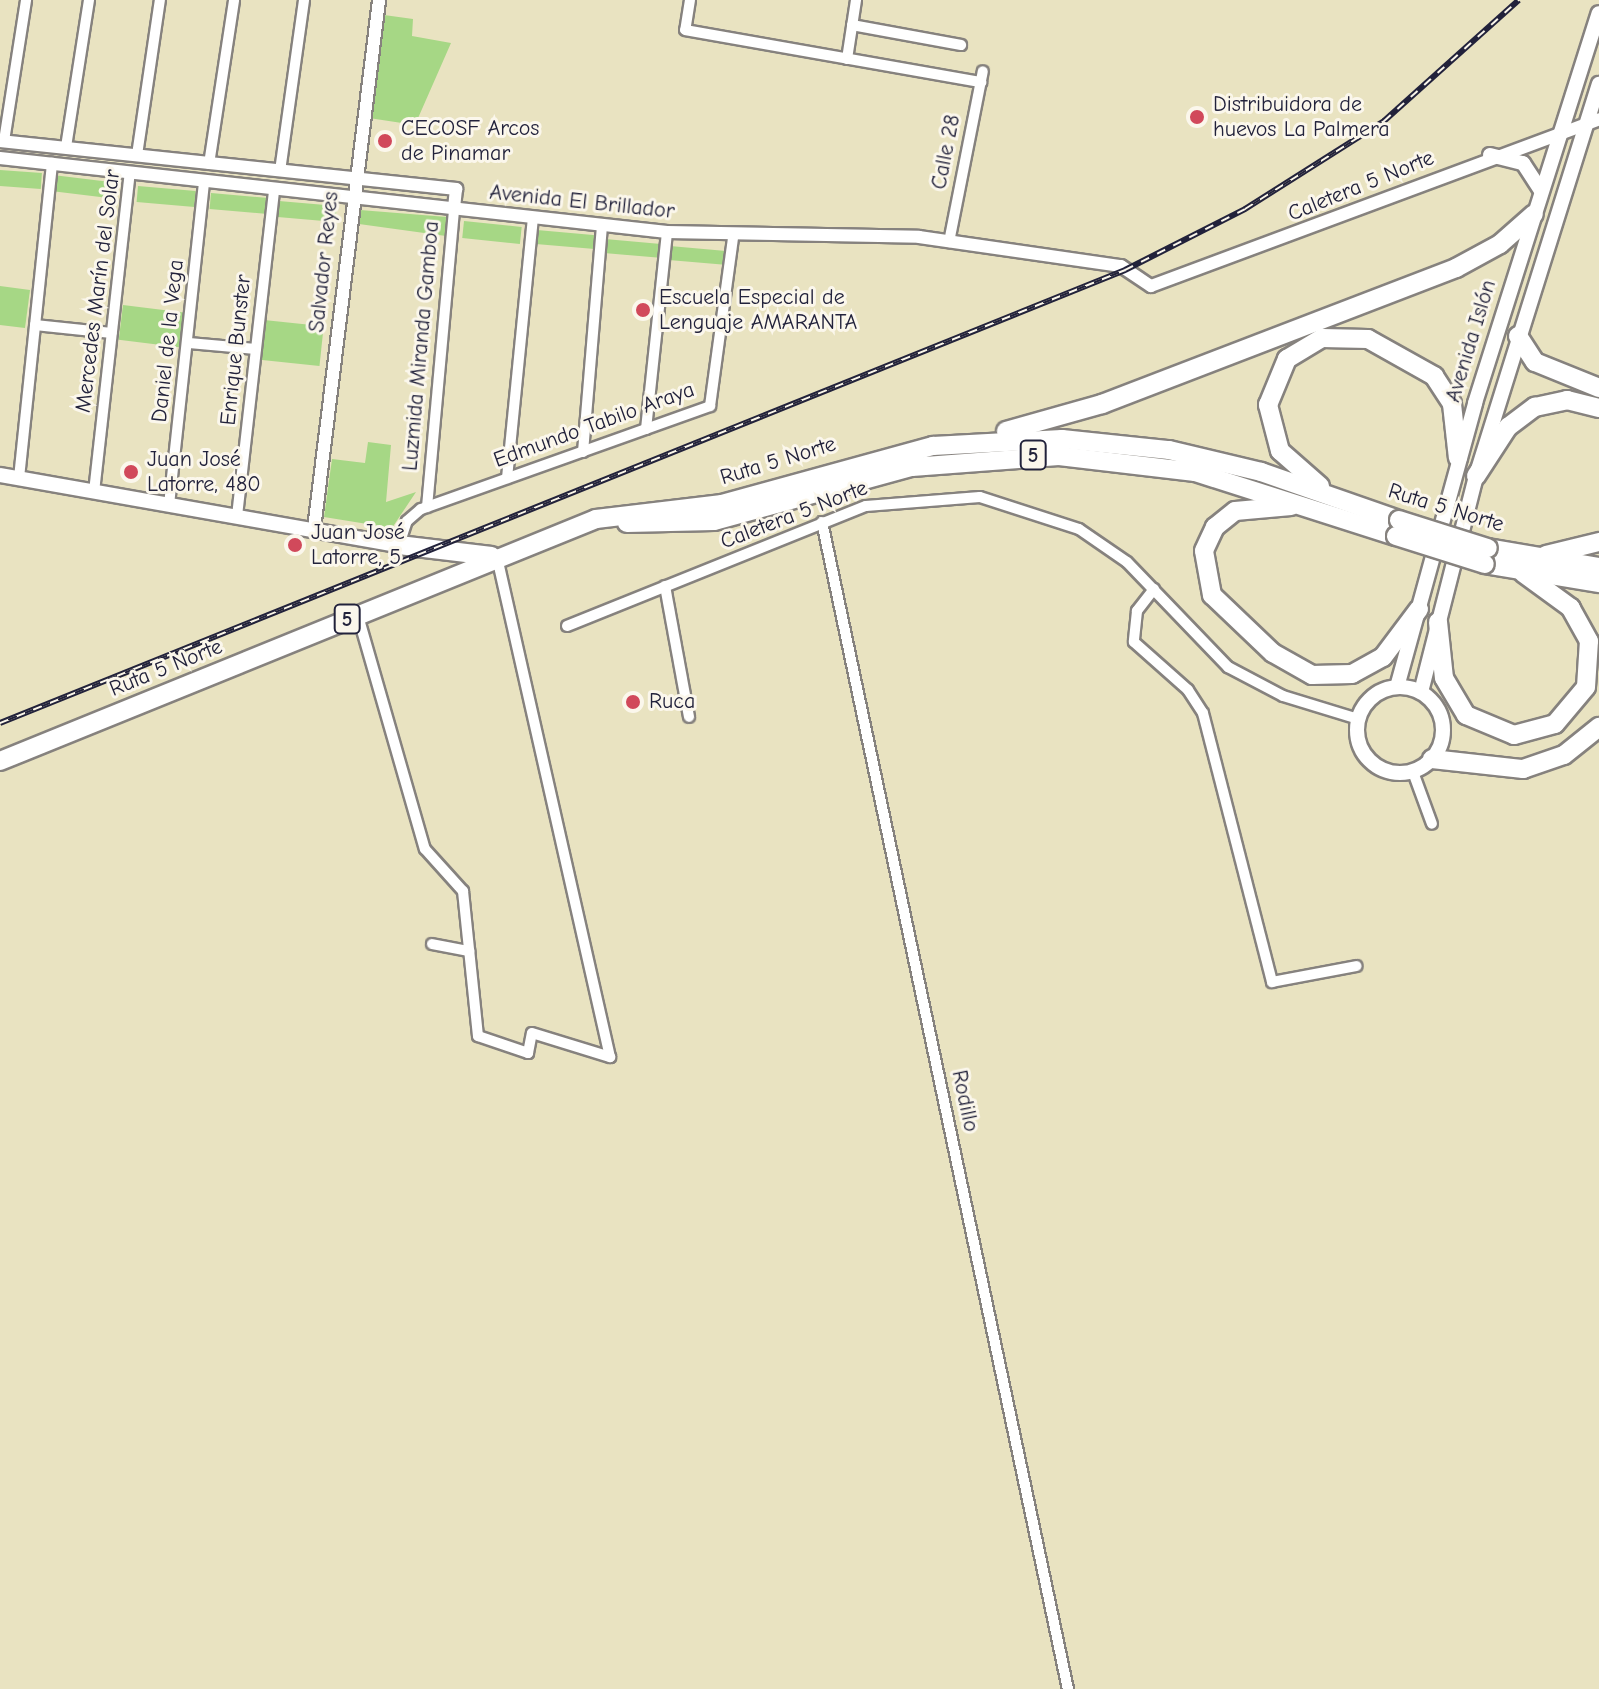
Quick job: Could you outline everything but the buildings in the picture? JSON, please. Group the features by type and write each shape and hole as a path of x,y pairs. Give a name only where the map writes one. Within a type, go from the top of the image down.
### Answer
{"highway":[{"path":"933,446 1067,416 1473,261 1534,214"},
{"path":"1518,336 1535,362 1599,388"},
{"path":"1335,497 1285,457 1268,413 1281,367 1322,338 1368,339 1434,376 1452,404 1458,458"},
{"path":"1476,476 1525,412 1556,401 1599,408"},
{"name":"Ruta 5 Norte","path":"0,770 360,623 610,515 722,504 933,446 1030,438 1136,445 1235,464 1335,497 1397,528"},
{"name":"Ruta 5 Norte","path":"0,761 444,579 606,525 727,519 852,480 972,458 1137,461 1397,528 1487,556 1599,583"},
{"path":"1314,507 1250,506 1215,527 1203,570 1222,607 1286,663 1332,677 1383,657 1419,609"},
{"path":"1438,622 1444,678 1466,715 1514,735 1555,724 1586,687 1589,641 1571,608 1527,566 1599,542"},
{"path":"399,545 500,561"},
{"path":"434,552 444,579"},
{"name":"Ruta 5 Norte","path":"1527,566 1599,567"},
{"path":"1432,759 1523,769 1564,755 1599,727"}],"main road":[{"name":"Avenida Islón","path":"1397,687 1458,458 1584,50 1599,13"},
{"path":"1584,50 1599,43"},
{"name":"Avenida Islón","path":"1421,692 1476,476 1518,336 1593,120 1599,84"},
{"path":"1490,155 1523,163 1541,191"},
{"path":"0,475 399,545"},
{"path":"1397,687 1421,692 1443,723 1432,759 1413,772 1374,765 1361,749 1358,719 1372,697 1397,687"}],"street":[{"path":"26,0 2,141 353,178"},
{"path":"66,147 89,0"},
{"name":"Mercedes Marín del Solar","path":"94,492 130,173 137,155 160,0"},
{"path":"209,164 234,0"},
{"path":"280,171 304,0"},
{"name":"Salvador Reyes","path":"314,529 353,178 379,0"},
{"path":"690,0 685,30 847,59 856,0"},
{"path":"852,25 961,45"},
{"name":"Calle 28","path":"847,59 982,76 949,242"},
{"name":"Caletera 5 Norte","path":"1151,286 1560,128 1593,120"},
{"name":"Avenida El Brillador","path":"0,158 667,232 733,237 769,229 949,242 1121,266 1151,286"},
{"path":"19,478 52,163"},
{"name":"Luzmida Miranda Gamboa","path":"353,178 456,189 427,507"},
{"name":"Daniel de la Vega","path":"169,505 189,343 204,181"},
{"name":"Enrique Bunster","path":"237,516 274,189"},
{"path":"507,478 533,217"},
{"path":"583,452 602,225"},
{"path":"646,429 667,232"},
{"name":"Edmundo Tabilo Araya","path":"399,545 407,521 427,507 710,406 733,237"},
{"path":"35,325 112,333"},
{"path":"189,343 256,349"},
{"name":"Caletera 5 Norte","path":"567,626 822,522 911,498 1002,501 1079,529 1154,589 1209,650 1249,681 1358,719"},
{"name":"Rodillo","path":"822,522 1068,1689"},
{"path":"360,623 425,849 463,891 478,1036 528,1053 532,1033 610,1057 500,561"},
{"path":"665,586 689,717"},
{"path":"1154,589 1137,611 1134,642 1184,686 1203,713 1272,982 1357,966"},
{"path":"1413,772 1432,824"},
{"path":"432,944 469,951"}],"green space":[{"path":"384,15 413,19 412,36 451,43 415,125 369,118"},
{"path":"0,170 42,173 41,189 0,186"},
{"path":"53,175 119,183 117,199 51,191"},
{"path":"138,186 196,191 194,207 137,202"},
{"path":"211,193 269,198 267,214 210,209"},
{"path":"279,201 337,206 335,222 278,217"},
{"path":"360,210 447,217 446,236 359,224"},
{"path":"464,221 522,227 520,244 462,238"},
{"path":"537,230 596,235 595,249 536,244"},
{"path":"605,239 664,244 663,258 604,253"},
{"path":"670,246 729,251 728,265 669,260"},
{"path":"0,286 30,290 25,328 0,325"},
{"path":"123,305 184,312 179,347 119,340"},
{"path":"264,320 324,326 319,366 260,360"},
{"path":"368,442 391,445 386,502 416,492 392,528 324,517 332,459 365,463"}],"railway":[{"path":"0,723 1125,270 1245,209 1384,121 1519,0"}],"place":[{"name":"Distribuidora de huevos La Palmera","path":"1197,117"},
{"name":"CECOSF Arcos de Pinamar","path":"385,141"},
{"name":"Escuela Especial de Lenguaje AMARANTA","path":"643,310"},
{"name":"Juan José Latorre, 480","path":"131,472"},
{"name":"Juan José Latorre, 5","path":"295,545"},
{"name":"Ruca","path":"633,702"}]}
